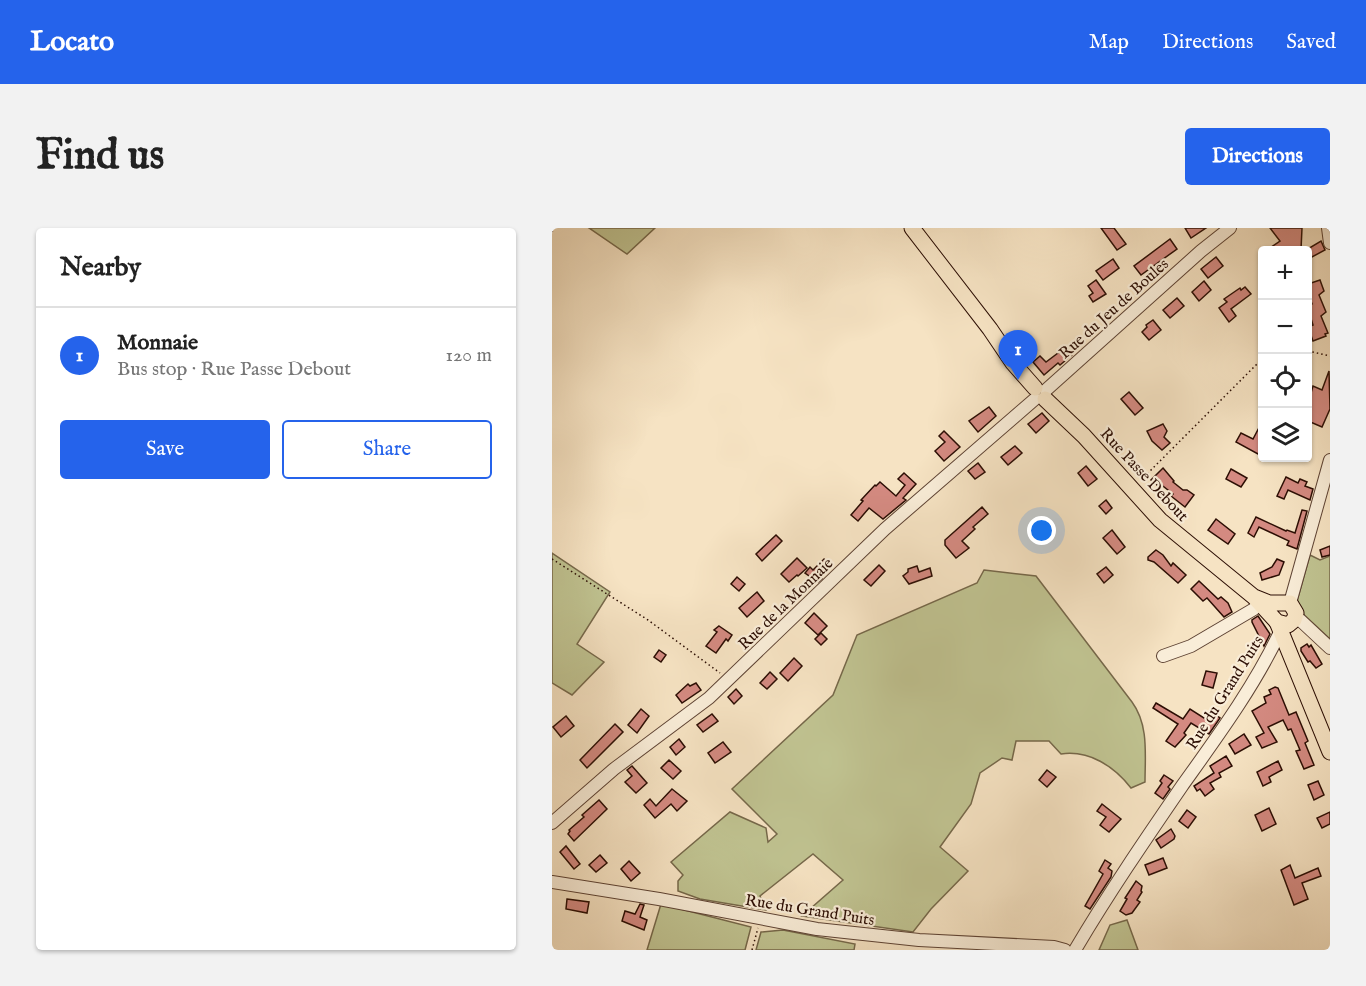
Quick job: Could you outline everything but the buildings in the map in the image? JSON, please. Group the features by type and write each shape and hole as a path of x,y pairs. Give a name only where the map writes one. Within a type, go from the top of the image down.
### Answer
{"main road":[{"name":"Rue Passe Debout","path":"912,228 990,328 1013,363 1040,394 1084,436 1132,490 1174,532 1256,600"},
{"path":"1256,600 1269,603 1284,618 1289,648 1330,753"}],"street":[{"name":"Rue du Jeu de Boules","path":"1040,394 1230,228"},
{"path":"1328,228 1330,243"},
{"name":"Rue de la Monnaie","path":"552,823 614,769 709,698 885,529 1040,394"},
{"name":"Rue du Grand Puits","path":"1074,950 1129,863 1233,713 1284,618 1330,460"},
{"path":"1163,656 1191,646 1254,609 1256,600"},
{"path":"1284,618 1300,620 1330,648"},
{"name":"Rue du Grand Puits","path":"552,882 659,899 760,920 869,936 1054,947 1065,950"}],"path":[{"path":"552,232 554,228"},
{"path":"1312,352 1330,356"},
{"path":"1132,490 1258,364"},
{"path":"552,559 648,621 729,680"},
{"path":"752,950 760,920"}],"green space":[{"path":"589,228 655,228 627,254"},
{"path":"552,553 610,592 577,644 604,662 572,695 552,683"},
{"path":"1310,555 1320,560 1330,556 1330,639 1300,611 1297,601"},
{"path":"984,570 1036,576 1132,702 1144,730 1145,782 1131,788 1117,773 1100,761 1071,753 1061,754 1049,741 1016,741 1012,760 1002,758 980,773 971,804 940,847 968,871 931,909 913,932 802,916 843,880 813,854 760,896 766,910 700,899 678,891 678,881 683,875 671,862 730,812 766,828 768,842 777,834 732,789 833,695 857,635 977,583"},
{"path":"661,904 751,927 745,950 647,950"},
{"path":"1127,920 1138,950 1099,950 1110,925"},
{"path":"783,930 855,944 854,950 756,950 761,932"}],"place":[{"name":"Monnaie","path":"1018,380"}]}
